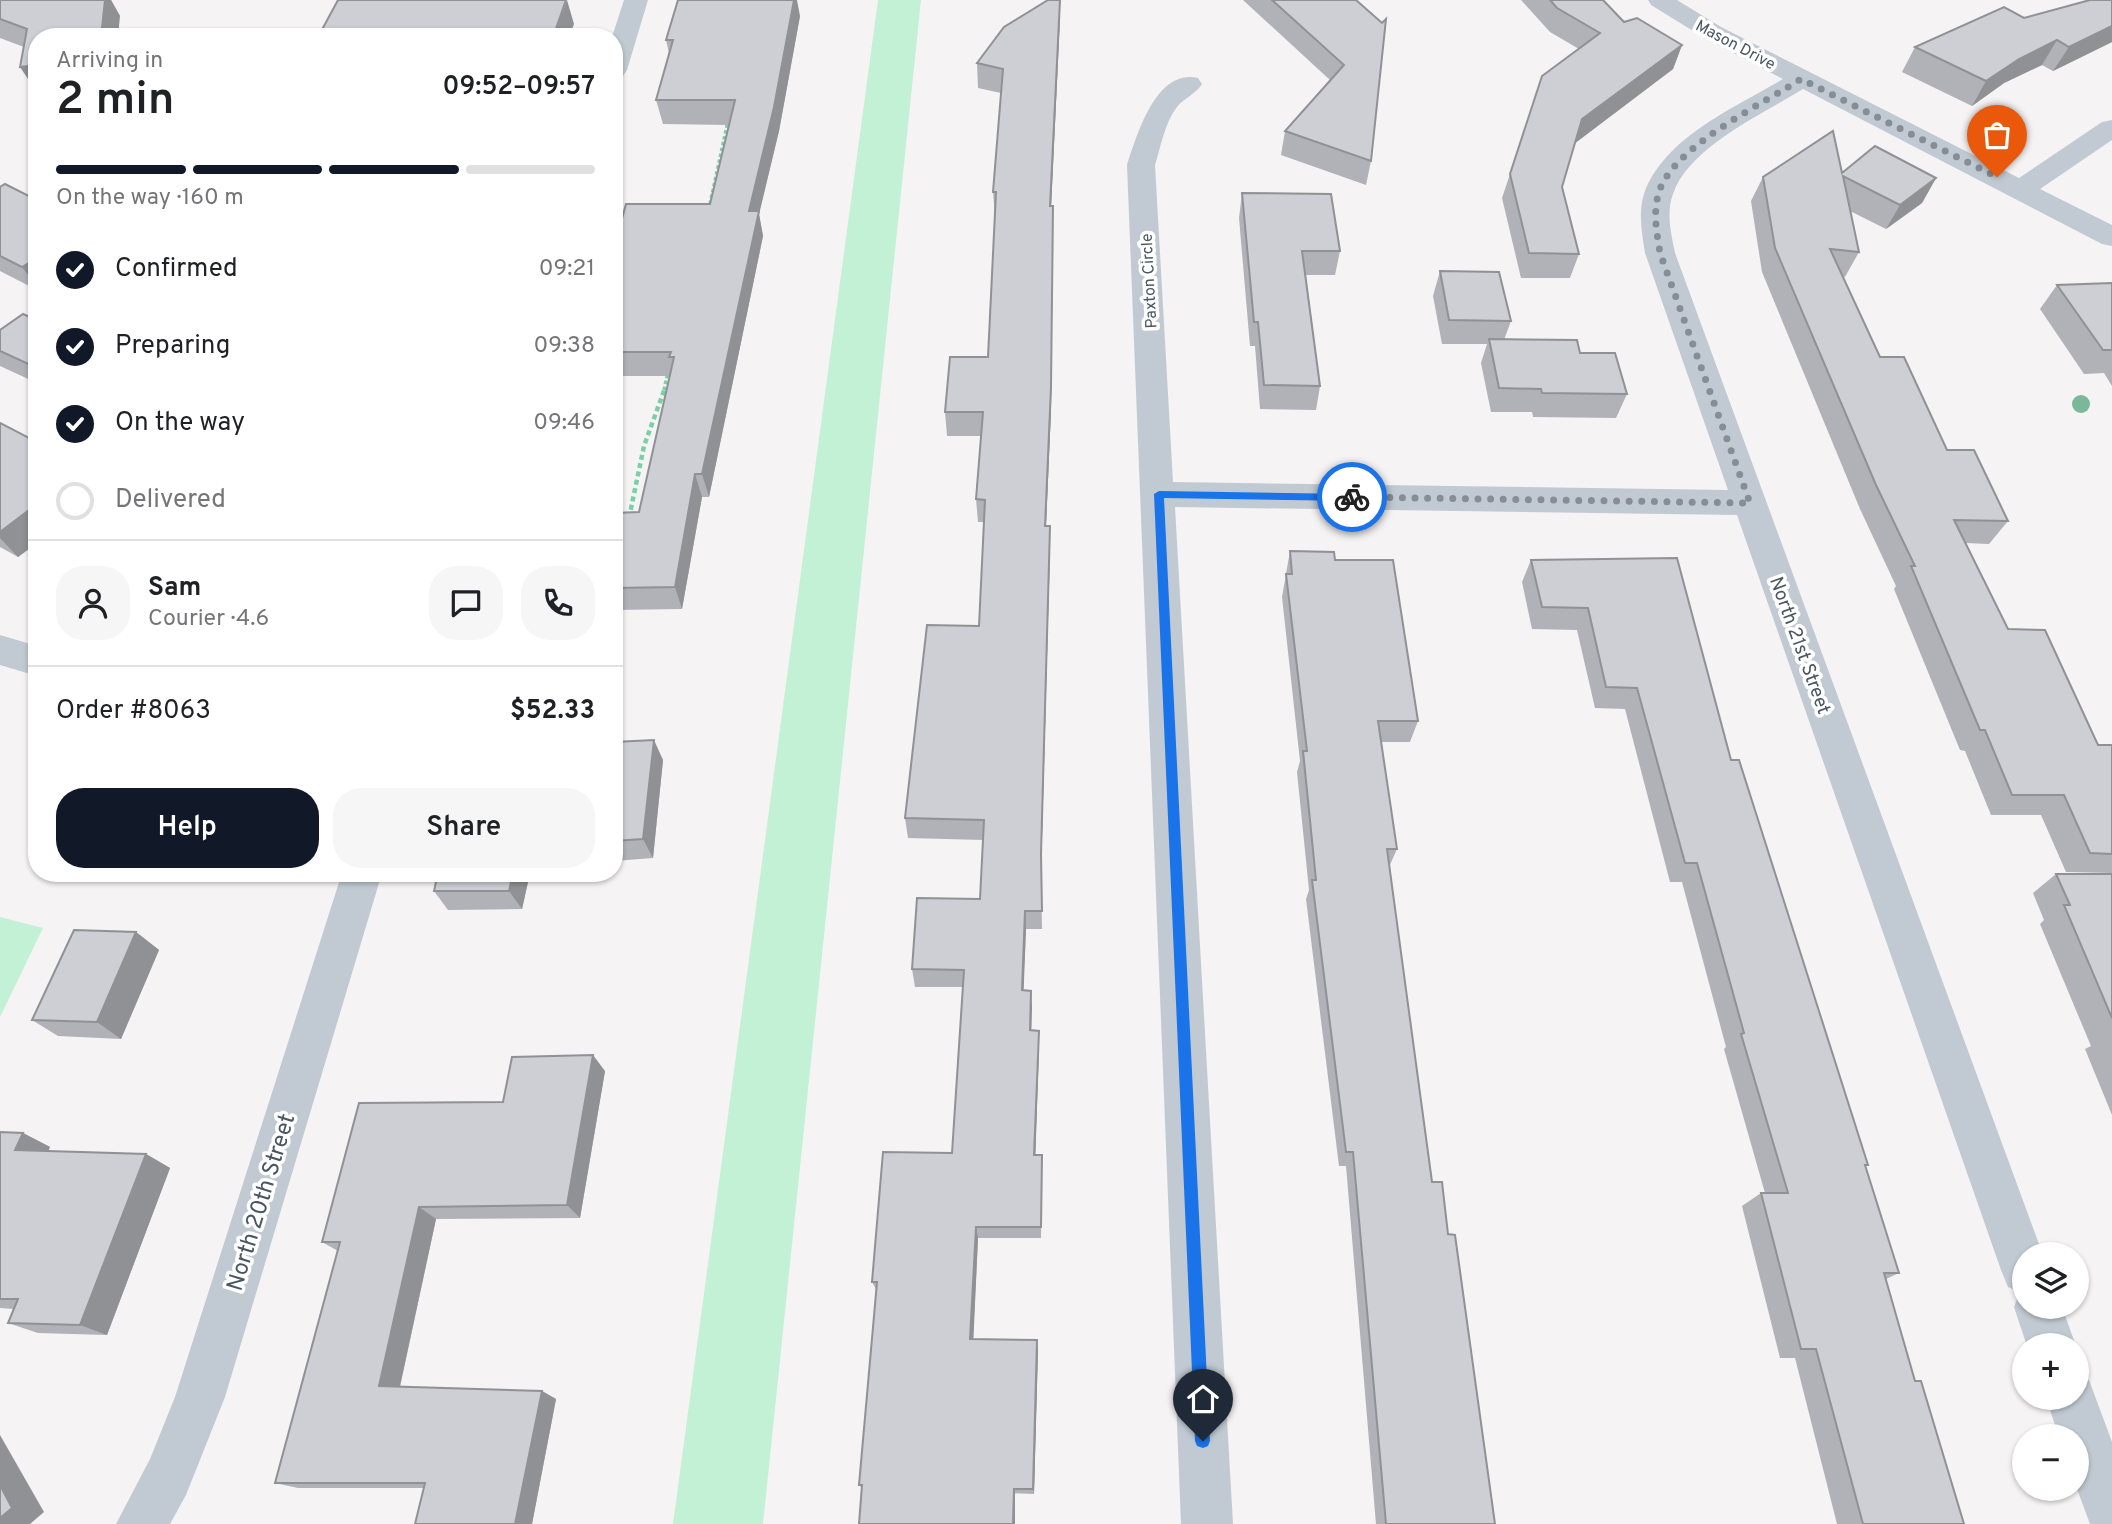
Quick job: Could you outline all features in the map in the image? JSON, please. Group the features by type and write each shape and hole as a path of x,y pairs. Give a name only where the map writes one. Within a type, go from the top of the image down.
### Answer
{"street":[{"path":"623,41 636,0"},
{"name":"Mason Drive","path":"1660,0 1712,32 1801,79 2112,237"},
{"name":"North 21st Street","path":"1801,79 1688,151 1672,167 1658,193 1654,220 1660,253 2015,1242"},
{"name":"Paxton Circle","path":"1189,84 1166,102 1153,128 1142,164 1207,1524"},
{"path":"2021,189 2112,128"},
{"path":"1159,494 1750,503"},
{"path":"0,650 28,658"},
{"name":"North 20th Street","path":"142,1524 168,1477 200,1397 359,882"},
{"path":"2075,1410 2112,1514"}],"path":[{"path":"709,211 729,120"},
{"path":"628,522 644,446 661,404 669,369"}],"green space":[{"path":"878,0 921,0 763,1524 673,1524"},
{"path":"0,917 43,928 0,1017"}],"building":[{"path":"0,0 105,0 102,28 28,28 28,66 20,67 27,29 0,19"},
{"path":"338,0 566,0 556,28 323,28"},
{"path":"678,0 794,0 774,107 749,211 759,211 702,474 695,474 675,587 623,588 623,513 639,512 674,357 669,357 671,352 623,352 623,215 626,204 710,204 735,100 656,100 673,40 666,40"},
{"path":"1048,0 1060,0 1050,206 1053,206 1051,387 1045,526 1050,526 1041,854 1042,911 1025,911 1022,990 1031,991 1030,1030 1039,1031 1034,1155 1042,1155 1041,1227 976,1227 970,1339 1037,1340 1033,1489 1014,1489 1013,1524 859,1524 862,1485 859,1485 877,1282 872,1282 883,1152 952,1153 964,970 912,969 917,898 980,899 984,820 905,818 927,625 979,626 985,500 976,499 983,412 945,412 950,357 988,357 996,192 993,192 1003,69 977,63 1004,27"},
{"path":"1272,0 1356,0 1382,23 1386,19 1371,161 1285,131 1344,65"},
{"path":"1550,0 1603,0 1624,22 1637,18 1682,45 1582,119 1562,187 1579,254 1529,253 1510,174 1542,76 1600,33 1557,8"},
{"path":"2090,0 2112,0 2112,26 2069,47 2057,40 2019,59 1986,81 1915,47 2004,7 2024,18"},
{"path":"1833,131 1842,173 1875,146 1936,178 1900,205 1843,176 1859,252 1830,249 1880,357 1904,357 1947,450 1974,450 2008,521 1954,520 2008,629 2045,630 2098,745 2112,745 2112,854 2090,853 2064,795 2012,795 1985,730 1980,730 1911,566 1915,566 1876,485 1775,248 1763,177"},
{"path":"5,184 28,196 28,263 22,267 0,256 0,187"},
{"path":"1242,193 1331,194 1340,251 1302,251 1320,386 1264,385 1258,322 1254,322"},
{"path":"1440,271 1499,272 1511,321 1449,320"},
{"path":"2112,283 2112,350 2103,350 2057,285"},
{"path":"23,314 28,316 28,364 0,351 0,330"},
{"path":"1489,339 1577,340 1580,353 1615,353 1627,394 1542,393 1541,389 1499,388"},
{"path":"0,423 28,437 28,511 0,532"},
{"path":"1290,551 1334,552 1335,560 1393,560 1418,721 1378,721 1397,849 1387,849 1432,1182 1442,1182 1448,1234 1455,1235 1495,1524 1386,1524 1353,1152 1346,1152 1312,880 1316,880 1303,751 1307,751 1286,574 1292,574"},
{"path":"1677,558 1731,760 1739,760 1868,1165 1865,1165 1899,1273 1884,1273 1915,1381 1921,1381 1964,1524 1863,1524 1816,1349 1801,1349 1761,1193 1788,1193 1741,1034 1744,1033 1697,863 1685,863 1637,688 1606,687 1588,608 1542,607 1531,560"},
{"path":"654,740 643,839 623,840 623,742"},
{"path":"2056,874 2112,874 2112,1018 2064,905 2070,905"},
{"path":"436,882 511,882 509,891 434,891"},
{"path":"74,930 136,932 97,1022 32,1020"},
{"path":"593,1055 567,1205 419,1207 379,1386 542,1391 515,1524 415,1524 425,1483 275,1483 340,1242 322,1242 359,1103 503,1102 512,1057"},
{"path":"0,1132 23,1133 15,1150 146,1154 80,1325 8,1323 18,1299 0,1299"},
{"path":"0,1485 12,1508 0,1518"}],"way so far":[{"path":"1352,497 1750,503 1660,253 1654,220 1658,193 1672,167 1688,151 1801,79 1997,177"}],"route":[{"path":"1203,1441 1159,494 1352,497"}]}
